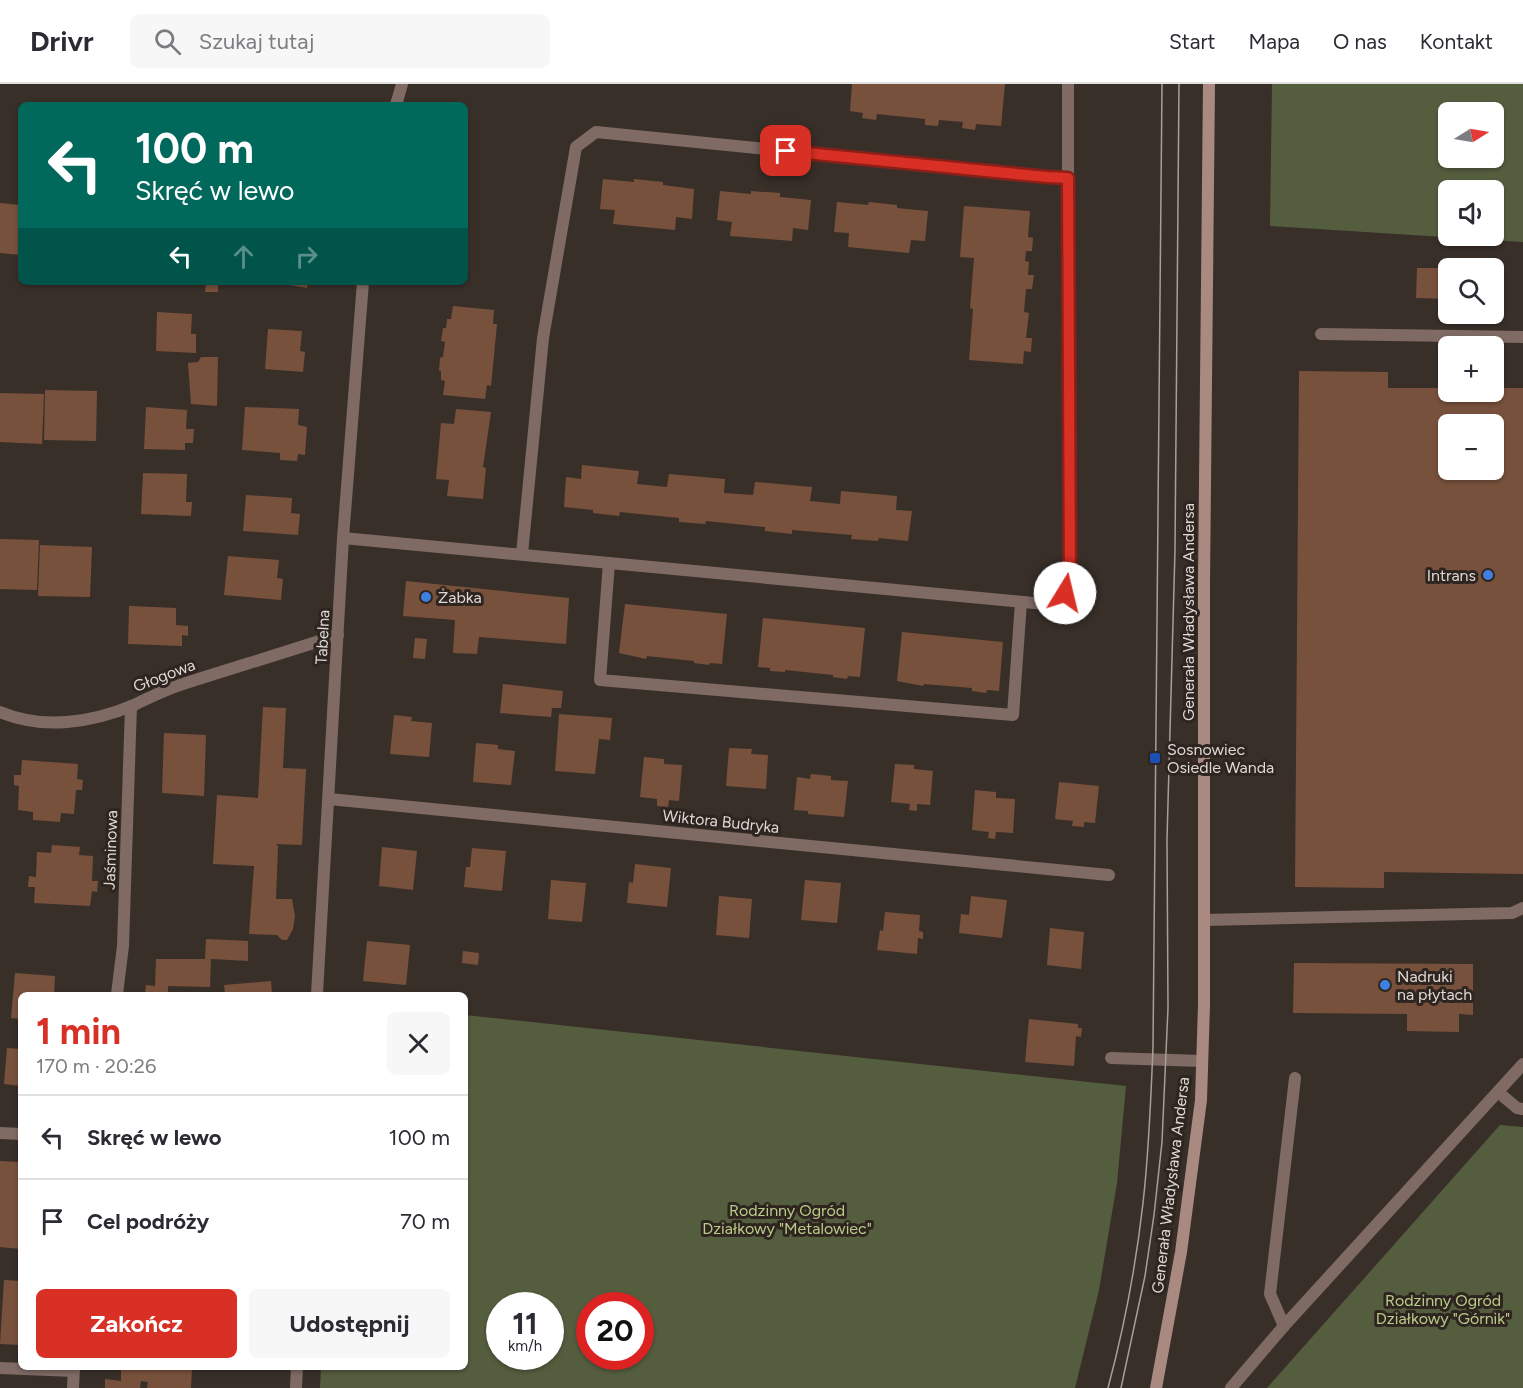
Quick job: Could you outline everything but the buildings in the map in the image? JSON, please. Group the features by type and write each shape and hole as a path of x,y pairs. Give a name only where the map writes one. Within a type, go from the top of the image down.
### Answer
{"main road":[{"name":"Generała Władysława Andersa","path":"1156,1388 1181,1252 1201,1100 1209,84"}],"street":[{"path":"397,102 402,84"},
{"path":"343,538 1045,604 1065,593 1070,579 1068,84"},
{"path":"522,554 543,338 576,147 596,132 1068,178"},
{"name":"Tabelna","path":"317,992 343,538 363,285"},
{"path":"1321,334 1523,337"},
{"path":"609,563 600,680 1013,716 1021,602"},
{"name":"Głogowa","path":"0,712 38,723 64,723 103,715 131,706 176,686 338,635"},
{"name":"Jaśminowa","path":"117,992 123,946 131,706"},
{"name":"Wiktora Budryka","path":"329,799 1109,875"},
{"path":"1204,920 1512,913 1523,908"},
{"path":"1111,1058 1202,1061"},
{"path":"1232,1388 1284,1326 1523,1064"},
{"path":"1284,1326 1270,1294 1295,1078"},
{"path":"1498,1092 1517,1108 1523,1108"},
{"path":"0,1133 18,1134"},
{"path":"0,1368 18,1368"},
{"path":"73,1388 74,1370"},
{"path":"296,1388 297,1370"}],"green space":[{"path":"1272,84 1523,84 1523,242 1504,241 1504,180 1438,180 1438,237 1270,226"},
{"name":"Rodzinny Ogród Działkowy \"Metalowiec\"","path":"468,1015 1126,1086 1117,1183 1099,1290 1075,1388 320,1388 321,1370 468,1370"},
{"name":"Rodzinny Ogród Działkowy \"Górnik\"","path":"1500,1125 1523,1127 1523,1388 1267,1388"}],"tram line":[{"path":"1108,1388 1137,1250 1147,1164 1153,1047 1162,84"},
{"path":"1121,1388 1145,1276 1154,1215 1162,1142 1168,1008 1167,839 1175,550 1179,84"}],"place":[{"name":"Intrans","path":"1488,575"},
{"name":"Żabka","path":"426,597"},
{"name":"Sosnowiec Osiedle Wanda","path":"1155,758"},
{"name":"Nadruki na płytach","path":"1385,985"}],"route":[{"path":"786,151 1068,178 1070,579 1065,593"}]}
